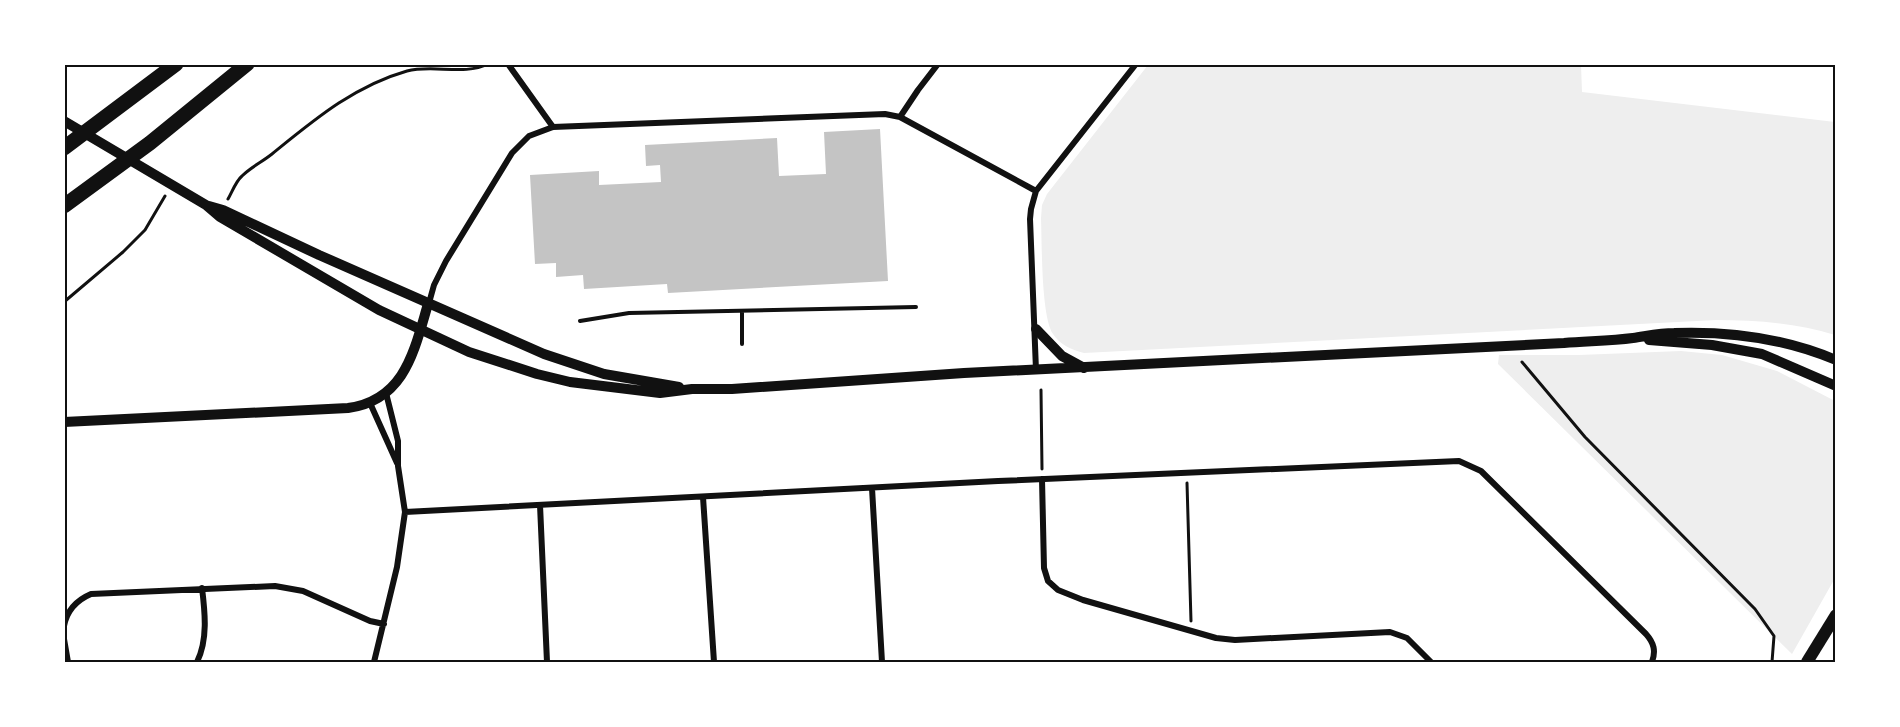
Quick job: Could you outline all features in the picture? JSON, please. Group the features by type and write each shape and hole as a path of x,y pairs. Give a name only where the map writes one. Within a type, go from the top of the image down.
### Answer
{"highway":[{"path":"64,148 176,64"},
{"path":"64,206 150,143 247,64"}],"main road":[{"path":"64,121 206,205 219,217 379,310 475,354 570,382 660,393 692,389 732,389 964,373 1036,371 1711,332 1788,343 1836,360"},
{"path":"206,205 223,210 428,304 544,354 579,367 631,379 692,389"},
{"path":"64,422 336,408 369,403 386,393 400,379 410,363 428,304"},
{"path":"1036,329 1062,356 1085,368"},
{"path":"1631,338 1712,345 1762,354 1836,386"},
{"path":"1807,663 1836,615"}],"street":[{"path":"508,64 553,127"},
{"path":"900,117 938,64"},
{"path":"1036,371 1030,219 1036,191 1136,64"},
{"path":"428,304 434,285 446,261 512,153 530,136 553,127 876,114 900,117 1036,191"},
{"path":"374,663 397,567 405,512 398,466 398,441 386,393"},
{"path":"369,403 398,466"},
{"path":"405,512 1042,479 1459,461 1470,464 1481,471 1646,634 1654,643 1652,663"},
{"path":"1042,479 1044,568 1048,580 1058,590 1083,600 1216,639 1390,632 1407,638 1431,663"},
{"path":"872,488 882,663"},
{"path":"704,497 714,663"},
{"path":"540,505 548,663"},
{"path":"64,626 71,608 80,599 91,594 265,586 292,588 370,621 384,624"},
{"path":"197,663 205,632 206,614 202,588"},
{"path":"64,639 68,663"}],"lane":[{"path":"580,321 629,313 916,307"},
{"path":"742,312 742,344"}],"path":[{"path":"228,201 241,177 320,115 358,89 409,70 446,68 477,70 488,64"},
{"path":"64,302 123,252 145,230 166,194"},
{"path":"1522,363 1585,437 1755,609 1774,636 1772,663"},
{"path":"1041,390 1042,479"},
{"path":"1187,473 1191,631"}],"shaded area":[{"path":"1148,65 1581,65 1582,92 1835,122 1835,335 1777,323 1716,320 1084,353 1067,347 1053,334 1046,312 1042,205 1047,194"},
{"path":"1681,351 1722,355 1777,371 1835,401 1835,578 1792,654 1498,364 1499,355"}],"building":[{"path":"880,129 888,281 668,293 667,284 584,289 583,275 556,277 556,263 535,264 530,175 599,171 599,185 661,182 660,165 646,166 645,145 777,138 779,176 826,174 824,132"}]}
